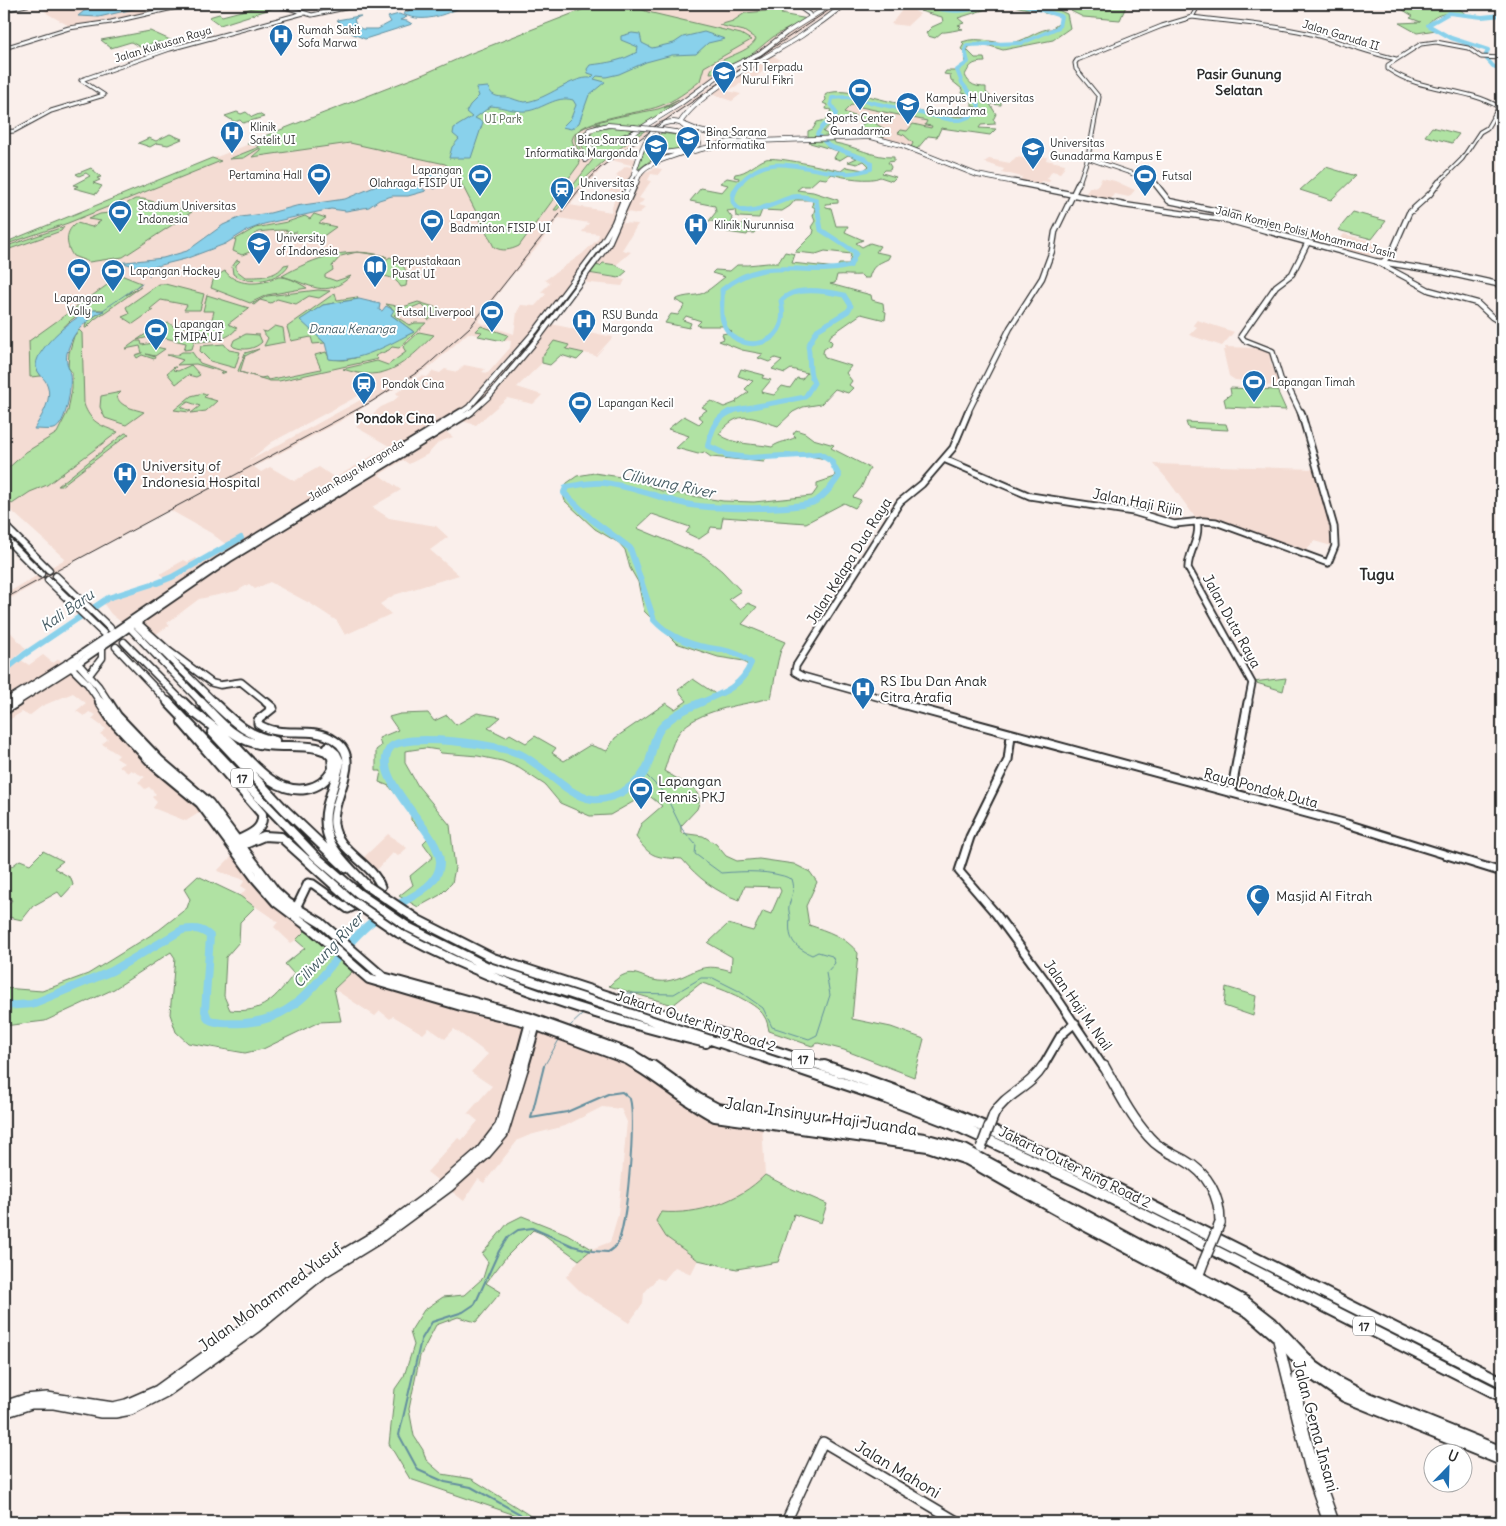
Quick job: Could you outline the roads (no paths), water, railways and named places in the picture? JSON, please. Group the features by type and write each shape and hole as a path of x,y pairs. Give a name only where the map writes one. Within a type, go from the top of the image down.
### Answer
{"highway":[{"path":"4,525 49,570"},
{"path":"4,537 41,574"},
{"path":"56,576 110,628"},
{"path":"48,580 103,633"},
{"path":"135,626 214,715 238,736 264,745 324,750 332,758 333,769 321,784 307,790 294,791 280,786 228,739 191,710"},
{"path":"135,626 190,680 249,733 272,741 319,744 329,748 336,754 340,762 325,822 327,835 334,848 367,886"},
{"name":"Jakarta Outer Ring Road 2","path":"124,642 330,854 367,886 418,920 493,958 888,1088 1000,1133 1092,1176 1502,1382"},
{"name":"Jakarta Outer Ring Road 2","path":"116,647 315,856 358,893 408,927 486,966 909,1106 1020,1154 1502,1396"},
{"path":"89,675 102,658 102,648"},
{"path":"128,660 262,814 263,820 260,828 235,845"},
{"name":"Jalan Insinyur Haji Juanda","path":"73,663 89,675 117,716 158,760 209,803 235,845 276,902 366,970 390,980 549,1026 585,1040 640,1066 693,1105 715,1116 928,1146 977,1164 1198,1277 1259,1312 1313,1366 1336,1382 1362,1395 1502,1452"},
{"name":"Jalan Insinyur Haji Juanda","path":"73,663 95,692 112,720 154,765 200,803 275,891 296,908 321,923 366,970 374,982 533,1025 549,1026"},
{"name":"Jalan Raya Margonda","path":"4,704 73,663"},
{"name":"Jalan Raya Margonda","path":"4,710 73,663"},
{"name":"Jalan Raya Margonda","path":"4,704 25,697"},
{"path":"235,845 262,836 272,835 281,837 351,900 399,933 490,979 608,1018 654,1031 761,1056"},
{"name":"Jalan Insinyur Haji Juanda","path":"585,1040 631,1054 643,1060 698,1099 717,1109 924,1139 979,1152 1078,1217 1233,1303 1264,1324 1309,1372 1326,1385 1352,1400 1502,1460"}],"main road":[{"path":"4,10 31,4"},
{"path":"586,136 591,141 599,143 622,138 670,111 725,71 760,53 790,30 832,4"},
{"path":"680,123 681,115 703,99 802,35 845,4"},
{"path":"681,115 699,129 719,134"},
{"path":"675,116 652,139 650,146 662,152 681,150"},
{"path":"667,122 680,123 697,130 763,141"},
{"name":"Jalan Raya Margonda","path":"562,300 610,231 622,198 633,176 644,142 660,126 667,122"},
{"name":"Jalan Raya Margonda","path":"73,663 102,648 135,626 245,547 465,410 562,300 613,237 641,172 650,165 694,149 700,142 698,137 680,123"},
{"path":"585,162 593,153 586,136 589,130 600,126 634,127 749,141"},
{"path":"633,176 647,163 688,146 690,141 687,137 677,132"},
{"name":"Jalan Komjen Polisi Mohammad Jasin","path":"763,141 861,137 886,140 977,175 1105,201"},
{"path":"672,157 718,143 763,141"},
{"name":"Jalan Komjen Polisi Mohammad Jasin","path":"1040,188 1074,196 1230,221 1389,266 1450,274 1502,285"},
{"name":"Jalan Raya Margonda","path":"73,663 219,560 245,547"}],"street":[{"path":"4,48 69,28 111,22 173,8 201,4"},
{"path":"261,4 285,7 312,15 364,4"},
{"path":"802,4 799,7 810,14 811,18"},
{"path":"1192,17 1198,4"},
{"name":"Jalan Kukusan Raya","path":"4,132 14,131 50,112 104,94 81,80 99,72 149,58 176,48 304,13"},
{"name":"Jalan Garuda II","path":"1192,17 1265,24 1303,31 1396,59"},
{"name":"Jalan Kelapa Dua Raya","path":"1011,735 800,676 795,672 796,666 898,505 905,496 922,484 957,442 965,418 1010,328 1043,276 1052,251 1055,232 1074,196 1086,160 1100,96 1076,69 1074,66 1075,62 1162,26 1192,17"},
{"path":"1382,263 1392,252 1409,213 1430,194 1434,187 1462,159 1480,132 1487,128 1499,107 1472,96 1442,91 1399,79 1387,68 1396,59 1421,44 1438,42 1470,48 1484,57 1502,58"},
{"path":"1086,160 1151,180 1158,187 1163,198 1169,201 1237,215 1230,221"},
{"path":"1230,221 1231,214"},
{"name":"Jalan Haji Rijin","path":"944,459 1030,496 1134,512 1174,524 1216,522 1328,563 1334,551 1335,531 1312,451 1282,382 1272,351 1244,340 1240,336 1276,286 1292,274 1308,242"},
{"path":"1375,261 1389,266 1433,292 1476,303 1502,323"},
{"name":"Jalan Duta Raya","path":"1197,522 1199,528 1188,562 1188,568 1252,683 1231,793"},
{"path":"135,626 212,683 220,685 241,682 273,708 258,720 258,724 263,729 273,732 318,733 334,738 343,747 349,762 333,819 337,837 378,880 381,886 378,891 364,902 348,909 313,884 308,884 296,908"},
{"name":"Raya Pondok Duta","path":"1011,735 1372,831 1502,872"},
{"name":"Jalan Haji M. Nail","path":"1011,735 1008,760 970,836 958,870 993,910 1028,960 1047,982 1098,1056 1122,1099 1146,1135 1162,1150 1194,1166 1210,1184 1221,1212 1220,1224 1198,1277"},
{"path":"979,1152 996,1108 1026,1088 1035,1078 1061,1033 1074,1023"},
{"name":"Jalan Mohammed Yusuf","path":"4,1406 25,1399 47,1397 113,1407 158,1390 253,1322 325,1264 394,1222 453,1177 481,1151 497,1131 533,1025"},
{"name":"Jalan Mohammed Yusuf","path":"4,1413 31,1404 43,1404 61,1405 108,1414 131,1410 155,1399 257,1327 323,1274 396,1227 459,1179 486,1155 503,1134 533,1025"},
{"name":"Jalan Gema Insani","path":"1278,1337 1296,1393 1302,1425 1328,1522"},
{"name":"Jalan Gema Insani","path":"1292,1381 1300,1374 1309,1372"},
{"name":"Jalan Gema Insani","path":"1302,1425 1334,1522"},
{"name":"Jalan Mahoni","path":"786,1522 823,1442 958,1522"}],"water":[{"path":"420,4 469,4 445,14 428,18 412,17 403,14"},
{"path":"96,5 106,8 142,7 99,17 78,16"},
{"path":"399,14 407,17 400,20 412,24 365,39 351,33 337,20 361,16 354,19 356,26 362,29 378,29 391,22 388,17"},
{"path":"704,32 725,39 708,43 696,54 672,55 646,62 619,74 606,77 597,76 594,79 605,82 589,95 579,123 571,129 562,127 571,118 576,105 573,100 561,99 527,111 491,106 475,118 483,122 471,158 449,158 452,147 459,139 453,134 454,128 472,117 466,112 479,96 476,88 488,87 495,95 525,102 542,97 583,78 591,78 594,75 588,73 587,69 590,65 620,60 637,52 638,47 621,40 621,36 632,33 640,34 642,43 652,48 674,43 683,37"},
{"path":"440,170 444,181 435,189 424,184 419,186 426,191 408,196 392,196 379,200 369,207 346,211 331,209 264,224 246,231 225,244 185,259 153,267 152,270 123,263 107,264 163,258 187,251 223,225 241,217 345,199 379,185 410,183 417,186 421,184 420,181 435,171"},
{"name":"Danau Kenanga","path":"359,299 380,304 379,310 382,311 386,306 394,310 391,315 414,332 362,356 340,360 329,359 325,343 300,320 323,305"},
{"path":"93,310 104,311 95,315 80,328 72,339 67,353 70,388 62,421 54,429 34,429 46,406 49,394 46,382 36,368 38,358 43,349 58,332 77,318"}],"waterway":[{"name":"Ciliwung River","path":"925,4 950,11 993,4"},
{"name":"Ciliwung River","path":"741,182 752,173 764,167 777,164 848,173 871,169 871,163 866,159 829,146 817,134 824,125 834,120 836,113 831,104 832,98 847,97 952,120 961,120 977,114 979,105 962,83 957,70 968,62 965,50 967,45 1022,43 1059,27 1061,16 1022,4"},
{"name":"Ciliwung River","path":"1078,4 1104,7 1110,4"},
{"path":"1502,15 1482,17 1449,13 1428,25 1451,38 1488,50 1485,57 1493,66 1502,70"},
{"name":"Ciliwung River","path":"726,414 736,410 805,397 814,383 810,369 808,346 817,330 848,311 851,306 844,295 811,290 794,293 781,301 782,318 778,330 770,339 760,343 748,343 738,340 729,332 723,321 722,290 738,279 754,272 769,269 816,270 850,266 856,253 821,230 816,200 796,196 762,208 745,211 739,209 733,201 733,195 741,182"},
{"path":"149,276 151,270"},
{"path":"103,310 142,283"},
{"name":"Ciliwung River","path":"699,703 730,689 742,678 751,663 733,653 686,642 659,625 654,620 630,548 591,519 564,493 566,487 604,483 697,506 772,508 816,501 826,493 839,476 831,461 820,454 749,458 727,455 708,446 714,426 729,412"},
{"name":"Kali Baru","path":"157,583 172,577 241,538"},
{"name":"Kali Baru","path":"4,671 25,654 108,598 152,584"},
{"name":"Ciliwung River","path":"4,1006 32,1004 112,971 182,930 194,929 204,931 210,936 205,1011 208,1019 221,1023 244,1023 266,1019 284,1011 300,1000 367,926 383,913 420,892 435,879 440,861 436,848 388,774 386,760 390,748 399,743 413,740 432,740 453,741 509,750 529,759 574,793 583,797 601,799 618,794 634,784 649,762 655,740 661,728 680,712 702,702"},
{"path":"619,996 627,993 674,994 701,978 713,978 739,991 763,1008 772,1027 809,1039 817,1035 830,995 826,973 835,963 832,956 818,952 812,955 793,941 790,931 789,909 793,890 792,879 766,873 721,873 695,854 696,845 682,829 665,794 645,774"},
{"path":"569,1027 584,1013"},
{"path":"544,1066 560,1038"},
{"path":"526,1522 520,1514 471,1487 445,1482 418,1470 399,1435 421,1340 432,1322 463,1312 475,1304 499,1251 508,1237 518,1230 532,1228 573,1246 592,1251 608,1252 617,1244 621,1234 630,1173 632,1128 630,1099 622,1092 608,1094 567,1112 531,1118 544,1066"}],"railway":[{"path":"4,599 371,402 424,368 470,327 579,190 600,168 674,114 838,4"}],"place":[{"name":"Rumah Sakit Sofa Marwa","path":"281,57"},
{"name":"STT Terpadu Nurul Fikri","path":"724,94"},
{"name":"Sports Center Gunadarma","path":"860,111"},
{"name":"Kampus H Universitas Gunadarma","path":"908,125"},
{"name":"Klinik Satelit UI","path":"232,154"},
{"name":"Bina Sarana Informatika","path":"688,159"},
{"name":"Bina Sarana Informatika Margonda","path":"656,167"},
{"name":"Universitas Gunadarma Kampus E","path":"1033,170"},
{"name":"Pertamina Hall","path":"319,196"},
{"name":"Lapangan Olahraga FISIP UI","path":"480,197"},
{"name":"Futsal","path":"1145,197"},
{"name":"Universitas Indonesia","path":"562,210"},
{"name":"Stadium Universitas Indonesia","path":"120,233"},
{"name":"Lapangan Badminton FISIP UI","path":"432,242"},
{"name":"Klinik Nurunnisa","path":"696,246"},
{"name":"University of Indonesia","path":"259,265"},
{"name":"Perpustakaan Pusat UI","path":"375,288"},
{"name":"Lapangan Volly","path":"79,291"},
{"name":"Lapangan Hockey","path":"113,292"},
{"name":"Futsal Liverpool","path":"492,333"},
{"name":"RSU Bunda Margonda","path":"584,342"},
{"name":"Lapangan FMIPA UI","path":"156,351"},
{"name":"Lapangan Timah","path":"1254,403"},
{"name":"Pondok Cina","path":"364,405"},
{"name":"Lapangan Kecil","path":"580,424"},
{"name":"University of Indonesia Hospital","path":"125,495"},
{"name":"RS Ibu Dan Anak Citra Arafiq","path":"863,710"},
{"name":"Lapangan Tennis PKJ","path":"641,810"},
{"name":"Masjid Al Fitrah","path":"1258,917"}],"district":[{"name":"Pasir Gunung Selatan","path":"1239,82"},
{"name":"Pondok Cina","path":"395,418"},
{"name":"Tugu","path":"1377,574"}],"park label":[{"name":"UI Park","path":"503,119"}]}
